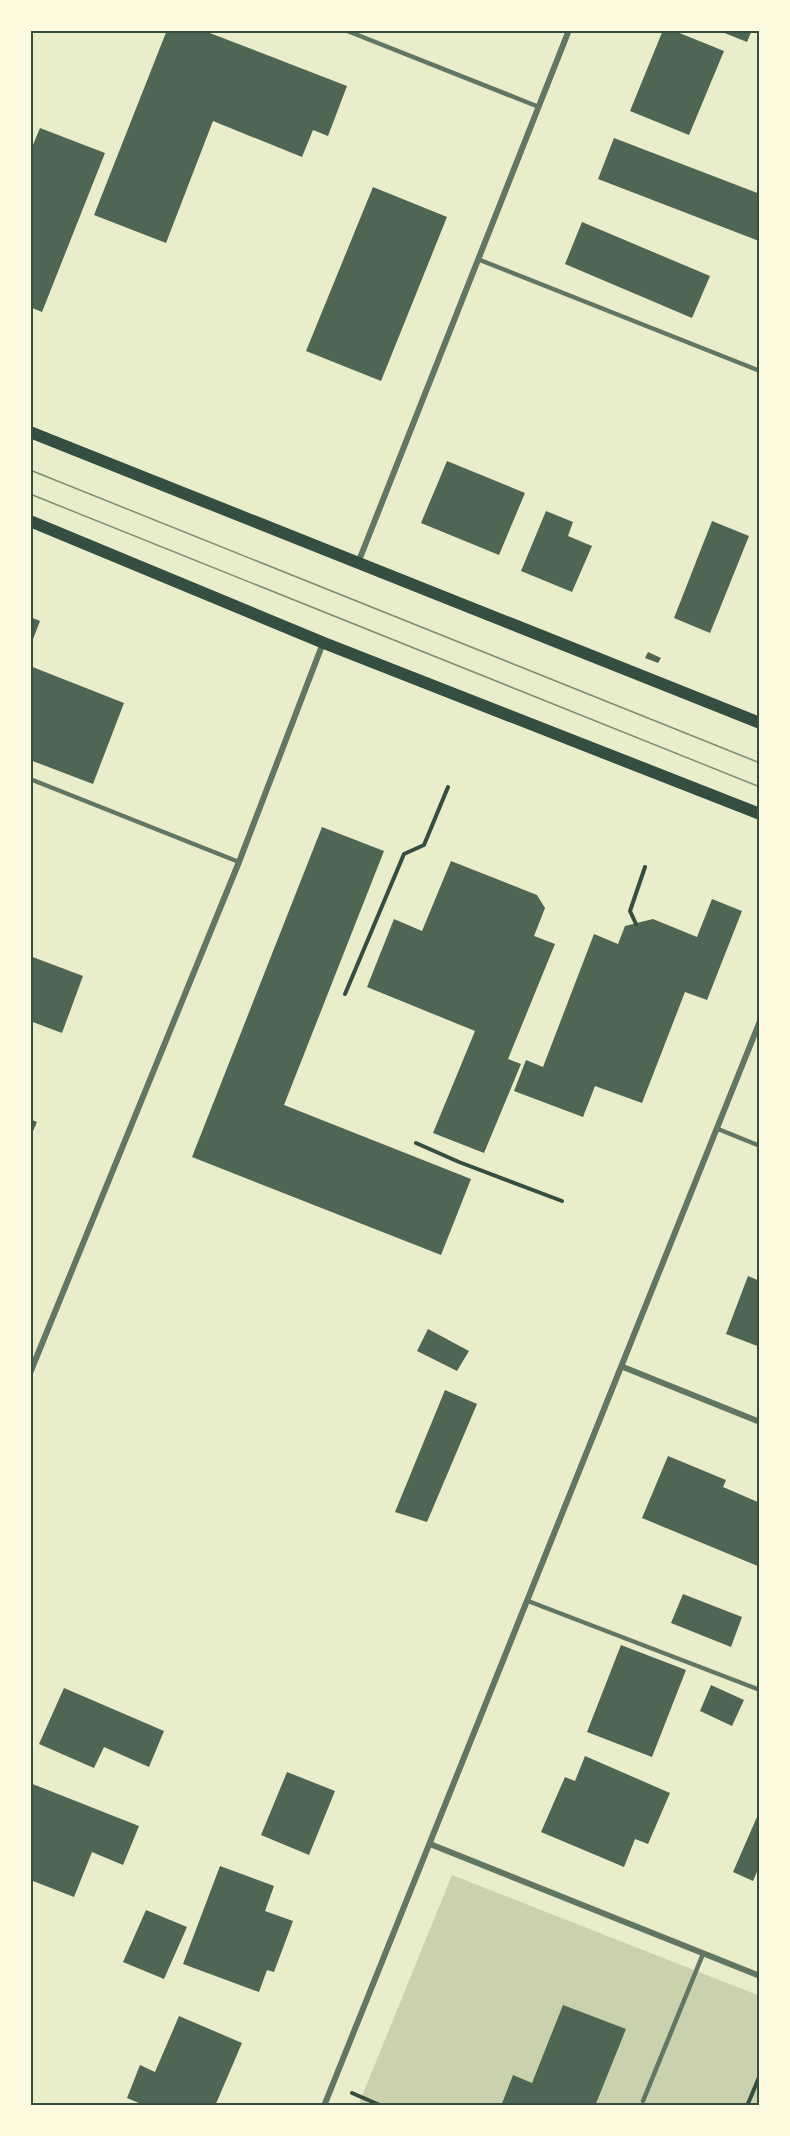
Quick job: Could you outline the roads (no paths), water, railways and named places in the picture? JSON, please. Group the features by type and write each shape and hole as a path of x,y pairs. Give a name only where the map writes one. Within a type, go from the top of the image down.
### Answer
{"main road":[{"path":"30,432 760,723"},
{"path":"30,521 324,643 760,814"}],"street":[{"path":"358,564 569,30"},
{"path":"30,1373 239,862 324,643"},
{"path":"324,2106 623,1367 760,1021"},
{"path":"623,1367 760,1422"},
{"path":"430,1844 760,1976"}],"lane":[{"path":"345,30 539,107"},
{"path":"480,260 760,370"},
{"path":"30,779 239,862"},
{"path":"718,1129 760,1146"},
{"path":"528,1601 760,1690"},
{"path":"643,2101 703,1954"}],"tram line":[{"path":"30,470 760,763"},
{"path":"30,494 760,787"}]}
